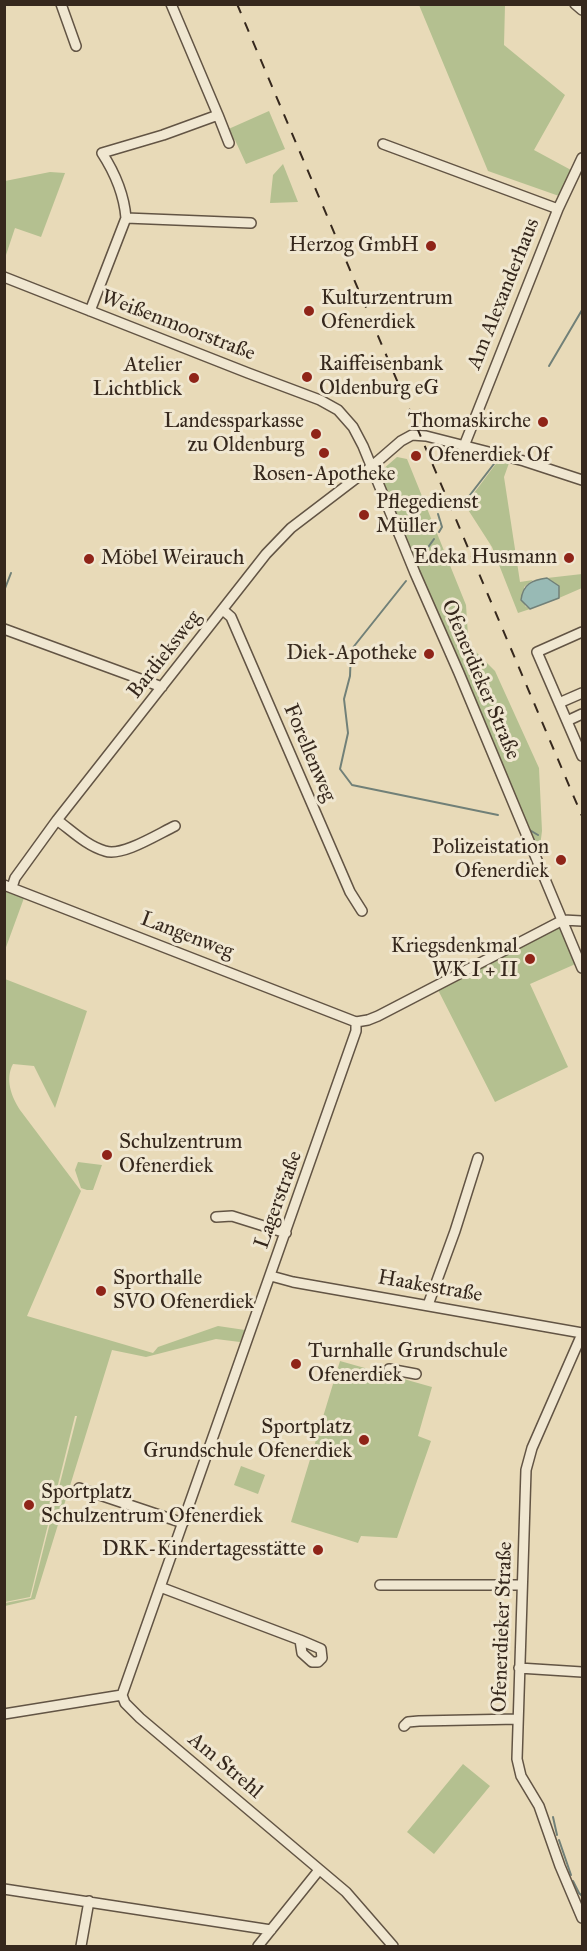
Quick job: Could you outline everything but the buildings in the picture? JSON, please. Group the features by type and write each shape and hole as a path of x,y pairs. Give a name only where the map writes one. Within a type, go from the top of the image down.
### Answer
{"street":[{"path":"61,4 76,46"},
{"path":"171,4 229,143"},
{"path":"575,4 582,10"},
{"path":"90,311 126,218 125,202 111,167 102,153 163,135 218,115"},
{"path":"383,144 558,209"},
{"name":"Am Alexanderhaus","path":"464,446 558,209 582,158"},
{"path":"126,218 251,223"},
{"name":"Weißenmoorstraße","path":"4,277 320,400 338,410"},
{"name":"Ofenerdieker Straße","path":"338,410 353,427 371,467 582,968"},
{"name":"Bardieksweg","path":"8,886 57,820 266,554 291,528 401,441 412,435 426,436 524,461 582,480"},
{"name":"Forellenweg","path":"223,610 231,617 350,892 362,911"},
{"path":"4,629 162,687"},
{"path":"582,632 537,652 582,756"},
{"path":"559,703 582,693"},
{"path":"567,722 582,714"},
{"path":"57,820 93,846 107,852 123,851 175,826"},
{"name":"Langenweg","path":"8,886 356,1022"},
{"path":"356,1022 378,1016 563,920 582,921"},
{"name":"Lagerstraße","path":"123,1695 347,1058 356,1031 356,1022"},
{"path":"428,1305 478,1158"},
{"path":"216,1217 232,1216 286,1233"},
{"name":"Haakestraße","path":"271,1276 293,1282 582,1334"},
{"name":"Ofenerdieker Straße","path":"582,1334 528,1458 517,1759 521,1776 539,1806 560,1866 582,1918"},
{"path":"388,1369 416,1374"},
{"path":"79,1488 183,1523"},
{"path":"380,1585 522,1585"},
{"path":"160,1587 300,1640"},
{"path":"519,1668 582,1672"},
{"path":"4,1714 123,1695"},
{"name":"Am Strehl","path":"123,1695 125,1703 135,1714 354,1899 393,1947"},
{"path":"404,1726 408,1722 420,1721 518,1719"},
{"path":"258,1947 319,1870"},
{"path":"4,1889 271,1930"},
{"path":"81,1947 89,1901"}],"green space":[{"path":"419,5 505,5 504,45 565,95 534,150 571,170 559,196 488,171"},
{"path":"269,111 285,149 246,164 235,140 227,139 224,131"},
{"path":"283,164 298,202 270,203 273,175"},
{"path":"50,172 65,173 41,237 15,228 5,258 5,181"},
{"path":"397,457 407,459 466,605 468,636 474,650 495,671 539,768 542,831 539,854 374,477"},
{"path":"498,461 509,463 504,477 520,582 533,580 524,587 525,606 530,609 518,613 492,547 465,505"},
{"path":"582,574 582,588 559,598 556,586 547,578"},
{"path":"5,890 24,898 5,950"},
{"path":"563,920 580,962 530,984 568,1067 495,1102 436,986"},
{"path":"5,979 87,1011 55,1108 34,1066 13,1064 9,1076 12,1093 20,1110 81,1191 27,1316 153,1353 158,1347 218,1326 245,1330 240,1342 216,1339 146,1357 112,1350 35,1599 5,1606 5,1603 31,1598 77,1416 75,1416 30,1597 5,1602"},
{"path":"78,1162 102,1165 93,1190 81,1188 75,1170"},
{"name":"Sportplatz Grundschule Ofenerdiek","path":"340,1361 432,1387 418,1436 431,1441 397,1538 361,1536 358,1543 291,1522"},
{"path":"241,1466 265,1475 258,1494 234,1485"},
{"path":"463,1764 490,1786 434,1854 407,1832"}],"water":[{"path":"547,578 559,586 559,598 530,609 521,600 524,590 533,582"}],"waterway":[{"path":"549,366 582,310"},
{"path":"463,504 497,460"},
{"path":"438,514 442,527 439,532"},
{"path":"419,560 434,539"},
{"path":"4,591 11,573"},
{"path":"406,581 351,650 350,676 344,699 348,733 340,769 352,785 498,815"},
{"path":"528,829 538,835"},
{"path":"553,1817 557,1835"},
{"path":"559,1840 571,1875"},
{"path":"573,1881 582,1896"}],"railway":[{"path":"237,4 582,816"}],"place":[{"name":"Herzog GmbH","path":"431,246"},
{"name":"Kulturzentrum Ofenerdiek","path":"309,311"},
{"name":"Raiffeisenbank Oldenburg eG","path":"307,377"},
{"name":"Atelier Lichtblick","path":"194,378"},
{"name":"Thomaskirche","path":"543,422"},
{"name":"Landessparkasse zu Oldenburg","path":"316,434"},
{"name":"Rosen-Apotheke","path":"324,453"},
{"name":"Ofenerdiek Of","path":"416,456"},
{"name":"Pflegedienst Müller","path":"364,515"},
{"name":"Edeka Husmann","path":"569,558"},
{"name":"Möbel Weirauch","path":"89,559"},
{"name":"Diek-Apotheke","path":"429,654"},
{"name":"Polizeistation Ofenerdiek","path":"561,860"},
{"name":"Kriegsdenkmal WK I + II","path":"530,959"},
{"name":"Schulzentrum Ofenerdiek","path":"107,1155"},
{"name":"Sporthalle SVO Ofenerdiek","path":"101,1291"},
{"name":"Turnhalle Grundschule Ofenerdiek","path":"296,1364"},
{"name":"Sportplatz Grundschule Ofenerdiek","path":"364,1440"},
{"name":"Sportplatz Schulzentrum Ofenerdiek","path":"29,1505"},
{"name":"DRK-Kindertagesstätte","path":"318,1550"}]}
